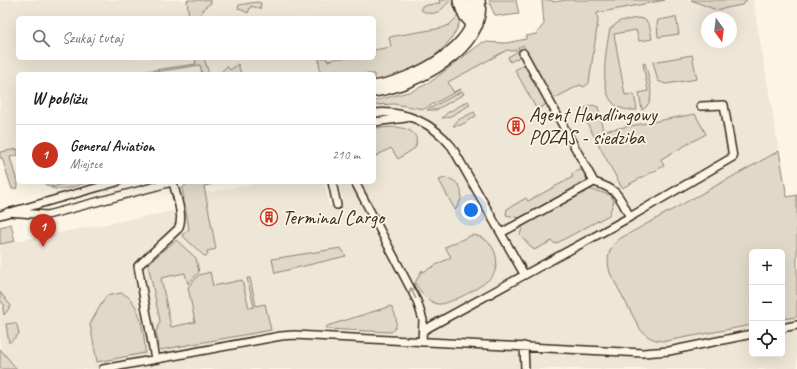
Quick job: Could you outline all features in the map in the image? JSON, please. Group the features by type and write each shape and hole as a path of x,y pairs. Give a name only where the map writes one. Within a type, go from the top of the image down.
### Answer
{"street":[{"path":"461,0 466,14 475,24"},
{"path":"376,89 399,84 427,71 462,44 475,24 479,11 477,0"}],"lane":[{"path":"523,53 594,182 610,187 617,193 630,217"},
{"path":"424,330 630,217 733,157 724,105 701,106"},
{"path":"376,113 398,113 410,117 434,127 444,136 452,147 524,274"},
{"path":"376,122 410,117"},
{"path":"501,233 594,182"},
{"path":"0,214 110,184"},
{"path":"8,212 48,215 165,184"},
{"path":"154,359 138,266 178,229 181,224 180,210 174,184"},
{"path":"332,184 337,205"},
{"path":"356,184 417,301 424,330 422,342"},
{"path":"785,327 797,325"},
{"path":"103,369 281,336 524,346 643,353 669,351 749,335"},
{"path":"524,346 525,369"}],"shaded area":[{"path":"0,0 458,0 460,25 457,32 447,45 426,61 376,74 376,72 16,72 16,153 0,156"},
{"path":"187,0 210,0 211,3 205,7 199,16 189,16"},
{"path":"439,0 451,0 442,9 435,13 421,10 422,6 440,3"},
{"path":"489,0 516,0 519,14 503,16 495,15"},
{"path":"542,0 552,0 553,2 567,0 665,0 597,13 598,21 589,83 584,87 580,85 555,98 551,96 523,45 518,48 520,53 518,58 510,62 508,57 517,52 516,50 507,50 448,82 453,92 461,89 424,109 394,104 376,105 376,100 412,91 429,83 483,42 506,43 526,39 526,36 536,34 544,24"},
{"path":"603,0 753,0 787,197 797,195 797,369 0,369 0,244 185,209 184,197 252,184 324,184 329,206 343,203 339,184 376,184 376,104 403,100 506,46 594,32 588,3"},
{"path":"691,0 747,0 742,5 716,10"},
{"path":"257,2 261,3 260,9 251,6 248,13 238,8 239,5"},
{"path":"459,15 461,17 449,42 439,52 415,68 401,74 376,81 376,72 320,72 319,60 376,60 376,50 391,47 389,37 442,28 449,25"},
{"path":"676,17 679,34 658,37 658,20"},
{"path":"639,18 648,23 652,39 639,41 636,30 614,34 625,95 634,94 637,110 627,110 613,103 606,88 605,68 607,47 610,29 620,21"},
{"path":"692,55 697,79 666,84 658,81 653,62"},
{"path":"195,60 205,60 208,72 202,72 200,65 155,72 141,72 196,64"},
{"path":"645,63 650,82 651,95 647,106 642,110 639,93 648,91 643,64"},
{"path":"238,64 240,72 221,72 227,66 230,70"},
{"path":"527,65 546,101 545,105 537,110 515,70"},
{"path":"462,91 464,94 436,110 427,110"},
{"path":"468,101 470,105 449,117 442,118 447,113"},
{"path":"593,105 598,107 603,131 695,114 706,134 661,159 664,166 622,188 580,110"},
{"path":"474,112 476,116 461,125 453,126 458,120"},
{"path":"396,127 409,130 415,135 416,138 415,148 398,159 391,148 376,156 376,128"},
{"path":"16,149 16,156 10,157 16,178 16,184 18,185 17,188 12,189 2,158 0,158 0,152"},
{"path":"779,151 787,197 797,195 797,317 785,319 785,249 749,249 749,326 666,341 655,340 646,335 640,329 610,273 608,262 609,253 613,245 621,238"},
{"path":"579,170 584,171 587,176 586,182 519,218 506,215 507,209 526,198 528,201 573,177 571,174"},
{"path":"445,178 456,182 461,190 461,200 455,210 439,180"},
{"path":"46,184 51,184 52,187 63,184 82,184 65,189 53,188"},
{"path":"187,184 213,184 204,186 216,249 207,251 208,255 204,256 182,235 189,229 182,188"},
{"path":"589,189 611,195 614,201 609,215 555,244 552,241 534,250 520,235 523,225"},
{"path":"11,224 15,241 0,244 0,227"},
{"path":"472,235 485,239 493,249 497,262 493,275 484,284 450,302 437,304 430,301 415,283 422,270 423,272 451,257 445,247"},
{"path":"176,240 196,258 199,272 188,284 185,273 161,278 171,327 195,322 188,287 199,275 210,272 213,286 242,280 249,308 254,307 247,278 250,278 256,306 265,304 271,330 160,350 156,332 160,321 148,264"},
{"path":"341,248 346,256 275,273 272,259"},
{"path":"0,292 11,306 4,315 3,308 5,306 0,300"},
{"path":"121,293 133,302 137,310 144,337 145,353 97,362 90,324 106,296"},
{"path":"391,306 396,319 396,326 391,332 326,329 327,326"},
{"path":"15,323 19,334 9,343 6,324"},
{"path":"0,349 17,369 0,369"}],"place":[{"name":"Agent Handlingowy POZAS - siedziba","path":"516,126"},
{"name":"Terminal Cargo","path":"269,217"},
{"name":"General Aviation","path":"43,247"}]}
